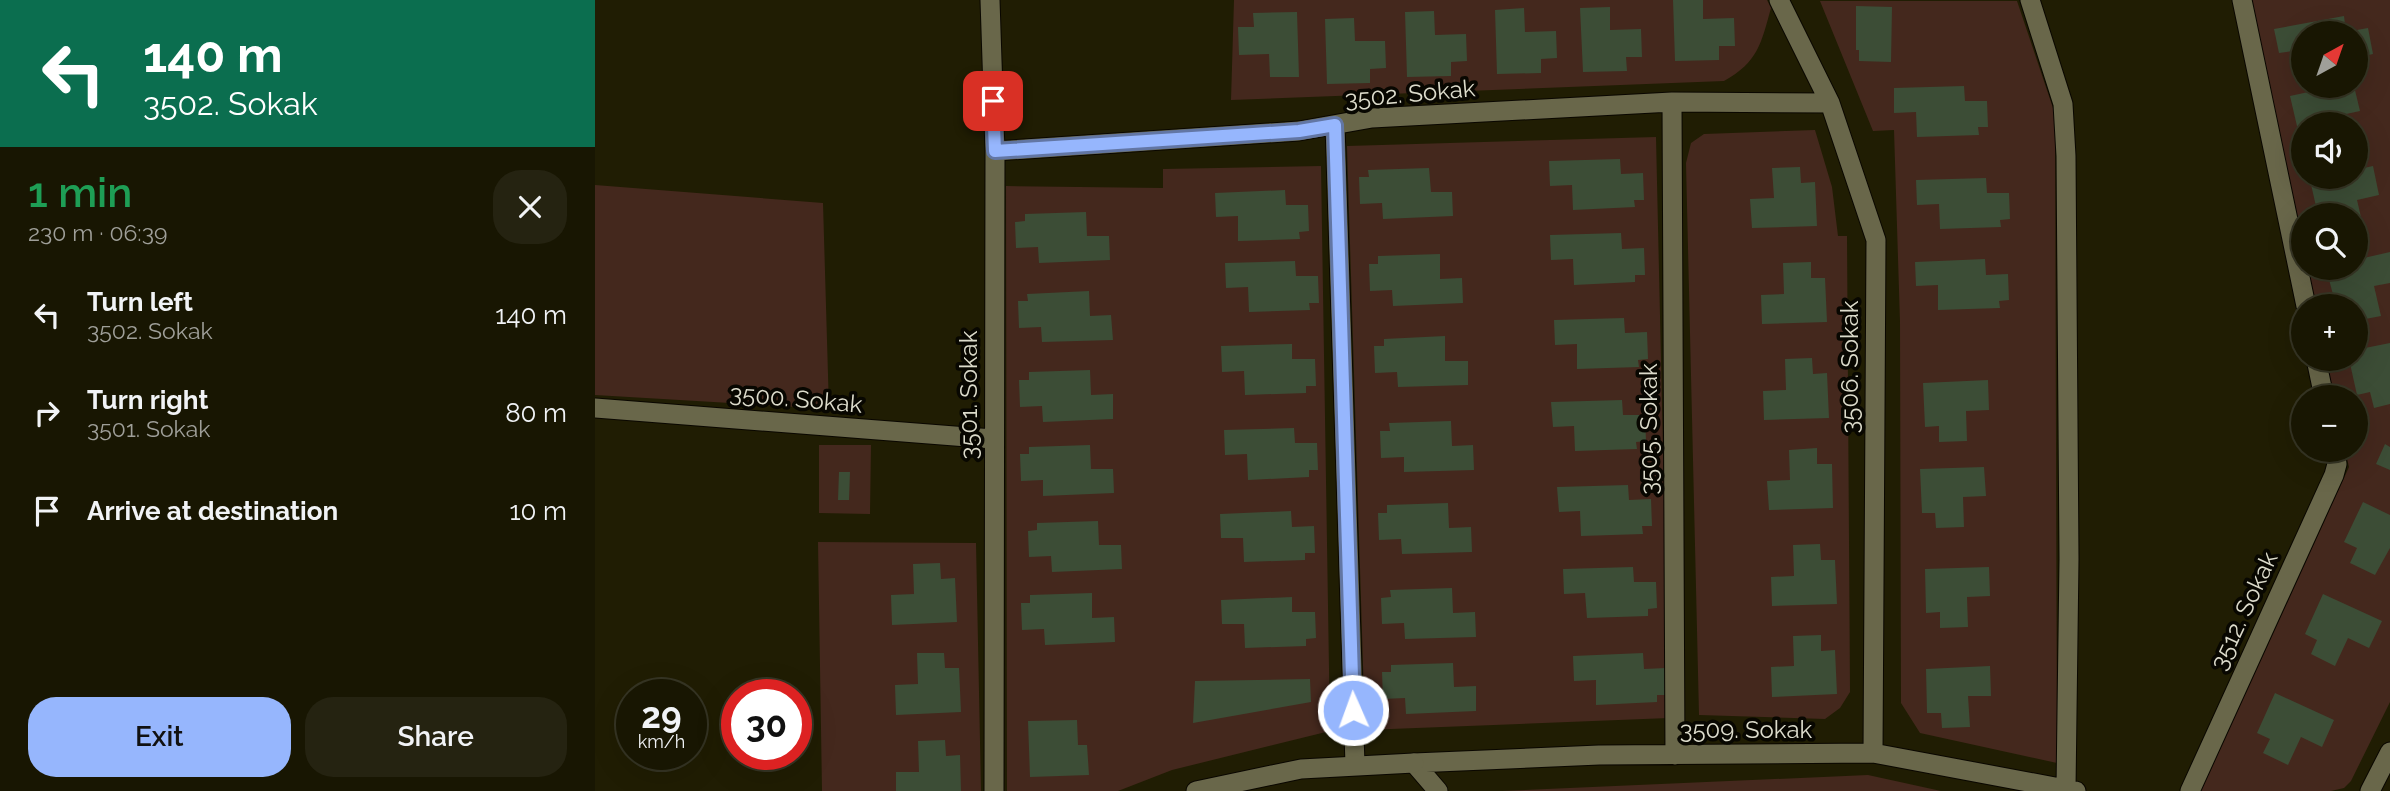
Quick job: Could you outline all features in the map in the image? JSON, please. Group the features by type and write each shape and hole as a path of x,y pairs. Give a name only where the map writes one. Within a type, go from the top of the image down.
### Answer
{"street":[{"name":"3501. Sokak","path":"990,0 995,151 995,791"},
{"name":"3506. Sokak","path":"1779,0 1830,103 1875,240 1873,753"},
{"path":"2030,0 2063,104 2066,156 2071,790"},
{"path":"2242,0 2303,294"},
{"name":"3502. Sokak","path":"995,151 1299,131 1372,118 1672,102 1830,103"},
{"name":"3505. Sokak","path":"1672,102 1675,755"},
{"path":"1335,125 1355,765"},
{"name":"3500. Sokak","path":"595,408 993,439"},
{"name":"3512. Sokak","path":"2190,791 2334,475 2337,462"},
{"path":"2370,791 2390,752"},
{"name":"3509. Sokak","path":"1196,791 1301,769 1355,765 1599,755 1873,753 2071,790"},
{"path":"1414,763 1438,791"}],"shaded area":[{"path":"1234,0 1767,0 1771,8 1757,51 1744,67 1724,81 1231,100"},
{"path":"2252,0 2390,0 2390,702 2351,781 2344,788 2331,791 2201,791 2349,467 2348,462 2368,462 2368,385 2331,385 2329,371 2368,371 2368,294 2312,294 2310,280 2368,280 2368,203 2294,203"},
{"path":"1820,1 2017,1 2055,114 2057,763 1920,733 1901,703 1900,322 1894,130 1873,131"},
{"path":"1815,130 1832,187 1838,236 1847,236 1850,692 1840,708 1825,719 1699,715 1686,163 1691,143 1704,134"},
{"path":"1656,137 1669,718 1365,730 1347,146"},
{"path":"1321,166 1330,731 1172,770 1118,791 1007,791 1006,186 1163,188 1163,169"},
{"path":"595,185 823,203 829,409 595,395"},
{"path":"819,445 871,445 870,514 819,513"},
{"path":"818,542 976,543 981,791 822,791"},
{"path":"1868,775 1941,791 1502,791"}],"building":[{"path":"1673,0 1703,0 1703,19 1734,18 1735,46 1719,46 1719,60 1675,61"},
{"path":"1856,6 1892,7 1891,62 1859,61 1859,50 1856,50"},
{"path":"1610,7 1610,30 1641,29 1642,57 1626,57 1627,71 1583,72 1580,8"},
{"path":"1524,8 1525,32 1556,31 1557,58 1541,59 1541,73 1497,74 1495,10"},
{"path":"1434,11 1435,35 1466,34 1467,61 1451,62 1451,76 1407,77 1405,12"},
{"path":"1297,12 1299,77 1270,77 1269,54 1239,55 1238,27 1254,27 1253,13"},
{"path":"2344,16 2345,21 2317,21"},
{"path":"1354,18 1355,41 1385,41 1386,68 1370,69 1370,83 1327,84 1325,19"},
{"path":"2291,26 2291,51 2279,53 2274,29"},
{"path":"2368,28 2373,54 2368,55"},
{"path":"1964,86 1965,101 1987,101 1988,127 1978,127 1979,135 1917,137 1916,112 1894,113 1894,88"},
{"path":"2290,96 2357,98 2360,111 2294,112"},
{"path":"1620,159 1621,174 1643,173 1644,200 1634,200 1635,207 1573,210 1572,185 1550,186 1549,161"},
{"path":"2373,166 2379,195 2357,200 2358,203 2315,203 2312,189 2368,189 2368,167"},
{"path":"1800,167 1801,183 1815,182 1817,226 1752,228 1750,199 1774,198 1772,168"},
{"path":"1429,168 1431,192 1452,192 1453,216 1383,219 1382,203 1360,204 1359,177 1369,177 1368,170"},
{"path":"1986,178 1987,193 2009,193 2010,219 2000,220 2001,227 1940,229 1939,204 1917,205 1916,180"},
{"path":"1285,190 1286,205 1308,205 1309,231 1299,232 1300,239 1238,241 1238,216 1216,217 1215,193"},
{"path":"1086,212 1087,236 1109,236 1110,260 1039,263 1038,247 1016,248 1015,222 1025,221 1025,214"},
{"path":"1621,233 1622,249 1644,248 1645,275 1635,275 1635,282 1574,285 1573,259 1551,260 1550,235"},
{"path":"2390,252 2390,283 2374,286 2381,316 2368,318 2368,294 2333,294 2329,280 2368,280 2368,257"},
{"path":"1440,254 1440,279 1462,278 1463,303 1393,306 1392,290 1370,291 1369,264 1378,264 1378,256"},
{"path":"1985,259 1986,275 2008,274 2009,300 1999,301 2000,308 1938,310 1938,285 1916,286 1915,262"},
{"path":"1295,261 1296,276 1318,276 1319,303 1309,303 1310,310 1249,312 1248,287 1226,288 1225,263"},
{"path":"1811,262 1811,278 1825,278 1827,322 1762,324 1761,295 1784,294 1783,263"},
{"path":"1089,291 1090,316 1111,315 1113,340 1042,342 1041,327 1019,328 1018,301 1028,301 1027,294"},
{"path":"1624,318 1625,333 1647,332 1648,359 1638,360 1639,367 1577,369 1577,344 1555,345 1554,320"},
{"path":"1445,336 1445,361 1468,361 1468,385 1398,387 1397,372 1375,373 1374,346 1384,346 1384,339"},
{"path":"2390,343 2390,404 2374,408 2368,385 2355,385 2352,371 2368,371 2368,347"},
{"path":"1292,344 1292,359 1315,359 1316,386 1306,386 1306,393 1245,395 1244,371 1222,372 1221,346"},
{"path":"1812,358 1813,374 1827,373 1829,418 1764,420 1763,391 1786,390 1785,359"},
{"path":"1090,370 1091,395 1113,394 1113,419 1043,422 1042,406 1020,407 1019,380 1029,380 1029,372"},
{"path":"1988,380 1989,410 1966,411 1967,441 1939,442 1939,426 1925,427 1923,383"},
{"path":"1622,400 1623,415 1645,415 1646,441 1636,442 1637,449 1575,451 1574,426 1553,427 1551,402"},
{"path":"1451,421 1452,446 1473,445 1474,470 1404,472 1404,457 1381,458 1380,431 1390,431 1389,423"},
{"path":"1294,428 1295,443 1317,443 1318,470 1309,470 1309,477 1248,480 1247,454 1225,455 1224,430"},
{"path":"2385,444 2390,447 2390,470 2376,464"},
{"path":"1090,445 1091,469 1113,469 1114,493 1043,496 1043,480 1021,481 1020,454 1029,454 1029,447"},
{"path":"1817,448 1817,464 1832,464 1833,508 1769,510 1767,481 1790,480 1789,450"},
{"path":"1984,467 1986,496 1963,497 1964,527 1936,528 1935,513 1922,513 1920,469"},
{"path":"839,472 850,472 849,500 838,500"},
{"path":"1628,485 1629,500 1651,499 1652,526 1642,526 1643,534 1581,536 1580,511 1559,512 1557,487"},
{"path":"2363,502 2390,515 2390,548 2375,575 2350,563 2357,548 2344,542"},
{"path":"1448,503 1449,528 1471,527 1472,552 1402,554 1401,539 1379,540 1378,513 1387,513 1387,505"},
{"path":"1291,511 1292,527 1314,526 1315,553 1305,553 1305,560 1244,562 1243,538 1221,538 1220,514"},
{"path":"1098,521 1099,545 1121,545 1122,569 1052,572 1051,556 1029,557 1028,531 1037,530 1037,523"},
{"path":"1820,544 1821,560 1835,560 1837,604 1772,606 1771,577 1794,576 1793,545"},
{"path":"940,563 941,579 955,578 957,622 892,625 891,595 914,594 913,564"},
{"path":"1633,567 1634,582 1656,582 1657,608 1648,609 1648,616 1587,618 1585,593 1564,594 1563,569"},
{"path":"1989,567 1990,596 1967,597 1968,627 1940,628 1940,612 1926,613 1925,569"},
{"path":"1452,588 1453,613 1475,612 1476,637 1405,639 1404,623 1382,624 1381,598 1391,597 1390,590"},
{"path":"1092,593 1092,618 1114,617 1115,642 1045,645 1044,629 1022,630 1021,603 1030,603 1030,595"},
{"path":"2323,594 2382,621 2369,648 2348,638 2335,666 2311,654 2317,640 2305,634"},
{"path":"1292,597 1292,612 1315,612 1316,638 1306,639 1306,646 1245,648 1244,624 1222,624 1221,600"},
{"path":"1821,635 1821,651 1835,650 1837,694 1772,697 1771,667 1794,666 1793,636"},
{"path":"917,653 944,653 945,668 959,668 961,712 896,715 895,685 918,684"},
{"path":"1643,653 1644,669 1666,668 1667,695 1657,695 1657,702 1596,705 1596,680 1574,681 1573,656"},
{"path":"1453,663 1454,687 1476,686 1476,711 1406,714 1405,698 1383,699 1382,672 1391,672 1391,665"},
{"path":"1990,666 1991,696 1968,696 1970,727 1942,728 1941,713 1927,713 1926,669"},
{"path":"1310,679 1311,702 1193,723 1195,681"},
{"path":"2275,693 2334,720 2322,747 2301,737 2288,765 2263,753 2270,739 2257,733"},
{"path":"1077,720 1078,745 1087,745 1089,775 1030,777 1028,721"},
{"path":"945,740 946,756 960,755 961,791 896,791 896,772 919,772 918,741"}],"route":[{"path":"993,101 995,151 1299,131 1335,125 1353,710"}]}
